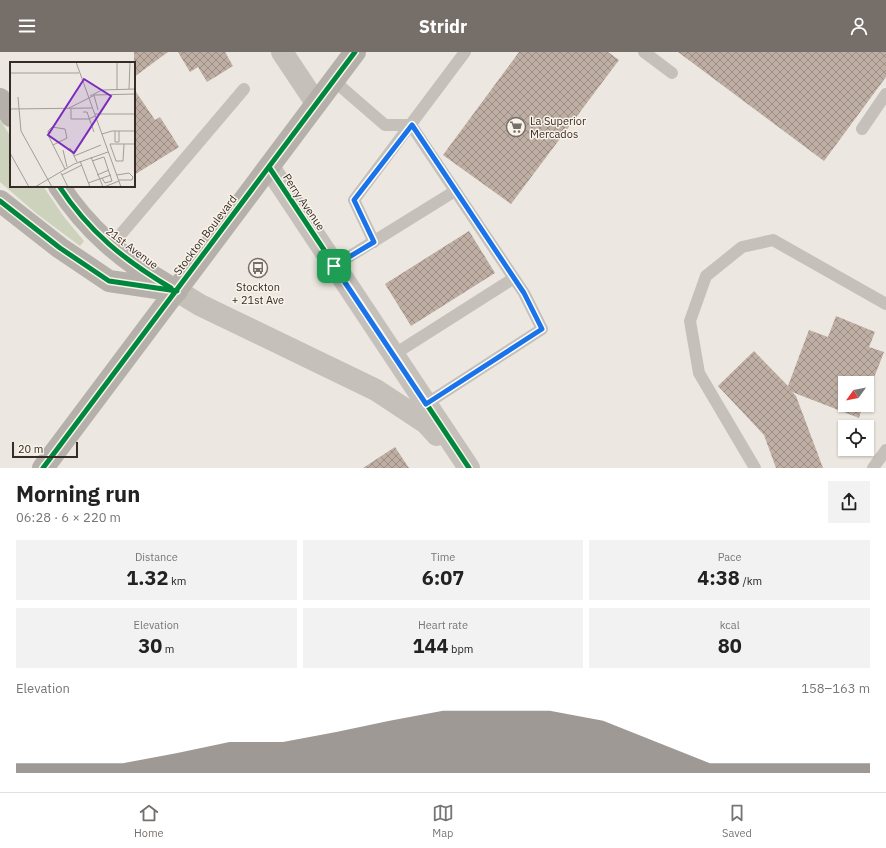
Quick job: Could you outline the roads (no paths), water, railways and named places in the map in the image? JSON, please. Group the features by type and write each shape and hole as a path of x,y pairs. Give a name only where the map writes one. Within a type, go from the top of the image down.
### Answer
{"main road":[{"name":"Stockton Boulevard","path":"43,468 354,52"},
{"path":"0,99 10,114"},
{"name":"21st Avenue","path":"59,187 80,216 110,247 145,272 177,290"},
{"name":"21st Avenue","path":"0,201 60,248 109,281 177,290"}],"street":[{"path":"282,52 316,103"},
{"name":"Perry Avenue","path":"269,167 467,466"},
{"name":"21st Avenue","path":"177,290 200,306 376,390 426,423 467,466"}],"lane":[{"path":"374,242 354,200 412,125 465,52"},
{"path":"644,52 672,73"},
{"path":"333,80 385,125 412,125"},
{"path":"110,247 244,90"},
{"path":"862,128 886,94"},
{"path":"412,125 514,278 542,329 426,404"},
{"path":"334,266 456,191"},
{"path":"755,468 700,373 690,321 706,276 742,247 773,240 886,304"},
{"path":"393,355 514,278"},
{"path":"873,468 886,450"}],"place":[{"name":"La Superior Mercados","path":"516,127"},
{"name":"Stockton + 21st Ave","path":"258,268"}]}
